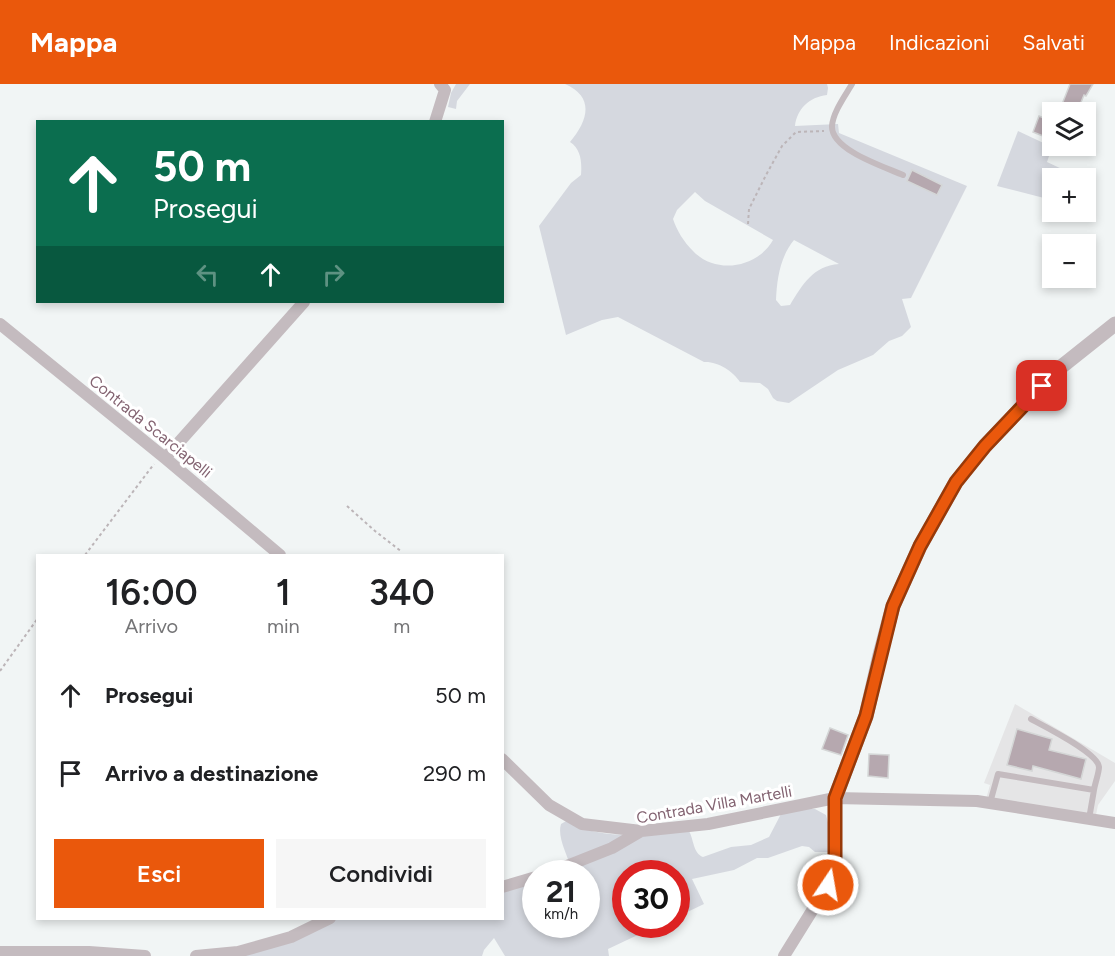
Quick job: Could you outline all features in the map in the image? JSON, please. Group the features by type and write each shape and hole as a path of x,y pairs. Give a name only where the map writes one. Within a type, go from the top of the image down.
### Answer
{"street":[{"path":"436,120 445,86"},
{"path":"163,456 303,303"},
{"name":"Contrada Scarciapelli","path":"0,324 163,456 279,554"},
{"path":"782,954 812,914 828,885 835,861 835,798 866,716 893,606 920,546 956,482 985,446 1056,371 1115,324"},
{"path":"504,761 549,804 582,824 641,831"},
{"name":"Contrada Villa Martelli","path":"582,860 612,848 641,831 708,824 835,798 976,801 1115,823"},
{"path":"504,886 522,881"},
{"path":"196,956 238,952 291,938 326,920"},
{"path":"0,952 89,952 145,956"}],"lane":[{"path":"852,84 839,107 832,125 833,131 840,143 855,153 903,175"},
{"path":"1031,719 1094,758 1099,768 1089,819"},
{"path":"990,803 998,774 1094,790"}],"path":[{"path":"748,224 749,209 782,146 796,132 833,131"},
{"path":"86,554 163,456"},
{"path":"346,506 402,552"},
{"path":"0,671 36,621"}],"shaded area":[{"path":"456,84 470,84 457,101 456,109 448,107"},
{"path":"565,84 827,84 827,95 809,101 798,114 795,126 838,124 839,133 967,186 911,298 902,299 911,327 902,336 889,341 873,355 838,370 789,403 777,401 760,383 740,382 724,367 704,362 618,317 602,320 566,335 539,226 571,183 581,175 580,156 570,142 581,126 586,110 585,103 575,89","holes":["695,192 705,201 773,240 757,257 736,265 724,265 702,259 684,240 673,219 677,210","794,240 839,264 830,265 815,272 804,283 790,305 781,306 776,300 778,276 785,254"]},
{"path":"1018,131 1042,142 1042,156 1049,156 1047,162 1060,168 1042,168 1042,197 997,186"},
{"path":"1015,704 1115,763 1115,781 1098,805 1096,815 986,799 990,785 984,783"},
{"path":"796,809 815,809 826,815 830,830 830,852 815,852 809,847 802,846 768,858 757,858 734,870 692,879 704,904 690,911 690,860 612,860 612,938 631,938 608,949 609,956 505,956 494,938 482,956 223,956 294,939 332,920 504,920 504,890 522,885 522,938 600,938 600,860 568,860 560,834 561,824 568,820 594,831 626,835 689,831 695,849 703,857 731,847 751,845 769,837 781,814"}],"building":[{"path":"1070,84 1093,84 1081,102 1063,102"},
{"path":"1039,116 1042,117 1042,136 1033,132"},
{"path":"912,170 942,185 937,195 907,181"},
{"path":"830,728 848,735 841,755 822,749"},
{"path":"1017,729 1052,739 1049,750 1086,759 1081,779 1033,766 1032,771 1007,765"},
{"path":"869,754 889,755 888,778 868,776"}],"route":[{"path":"828,885 835,861 835,798 866,716 893,606 920,546 956,482 985,446 1042,386"}]}
